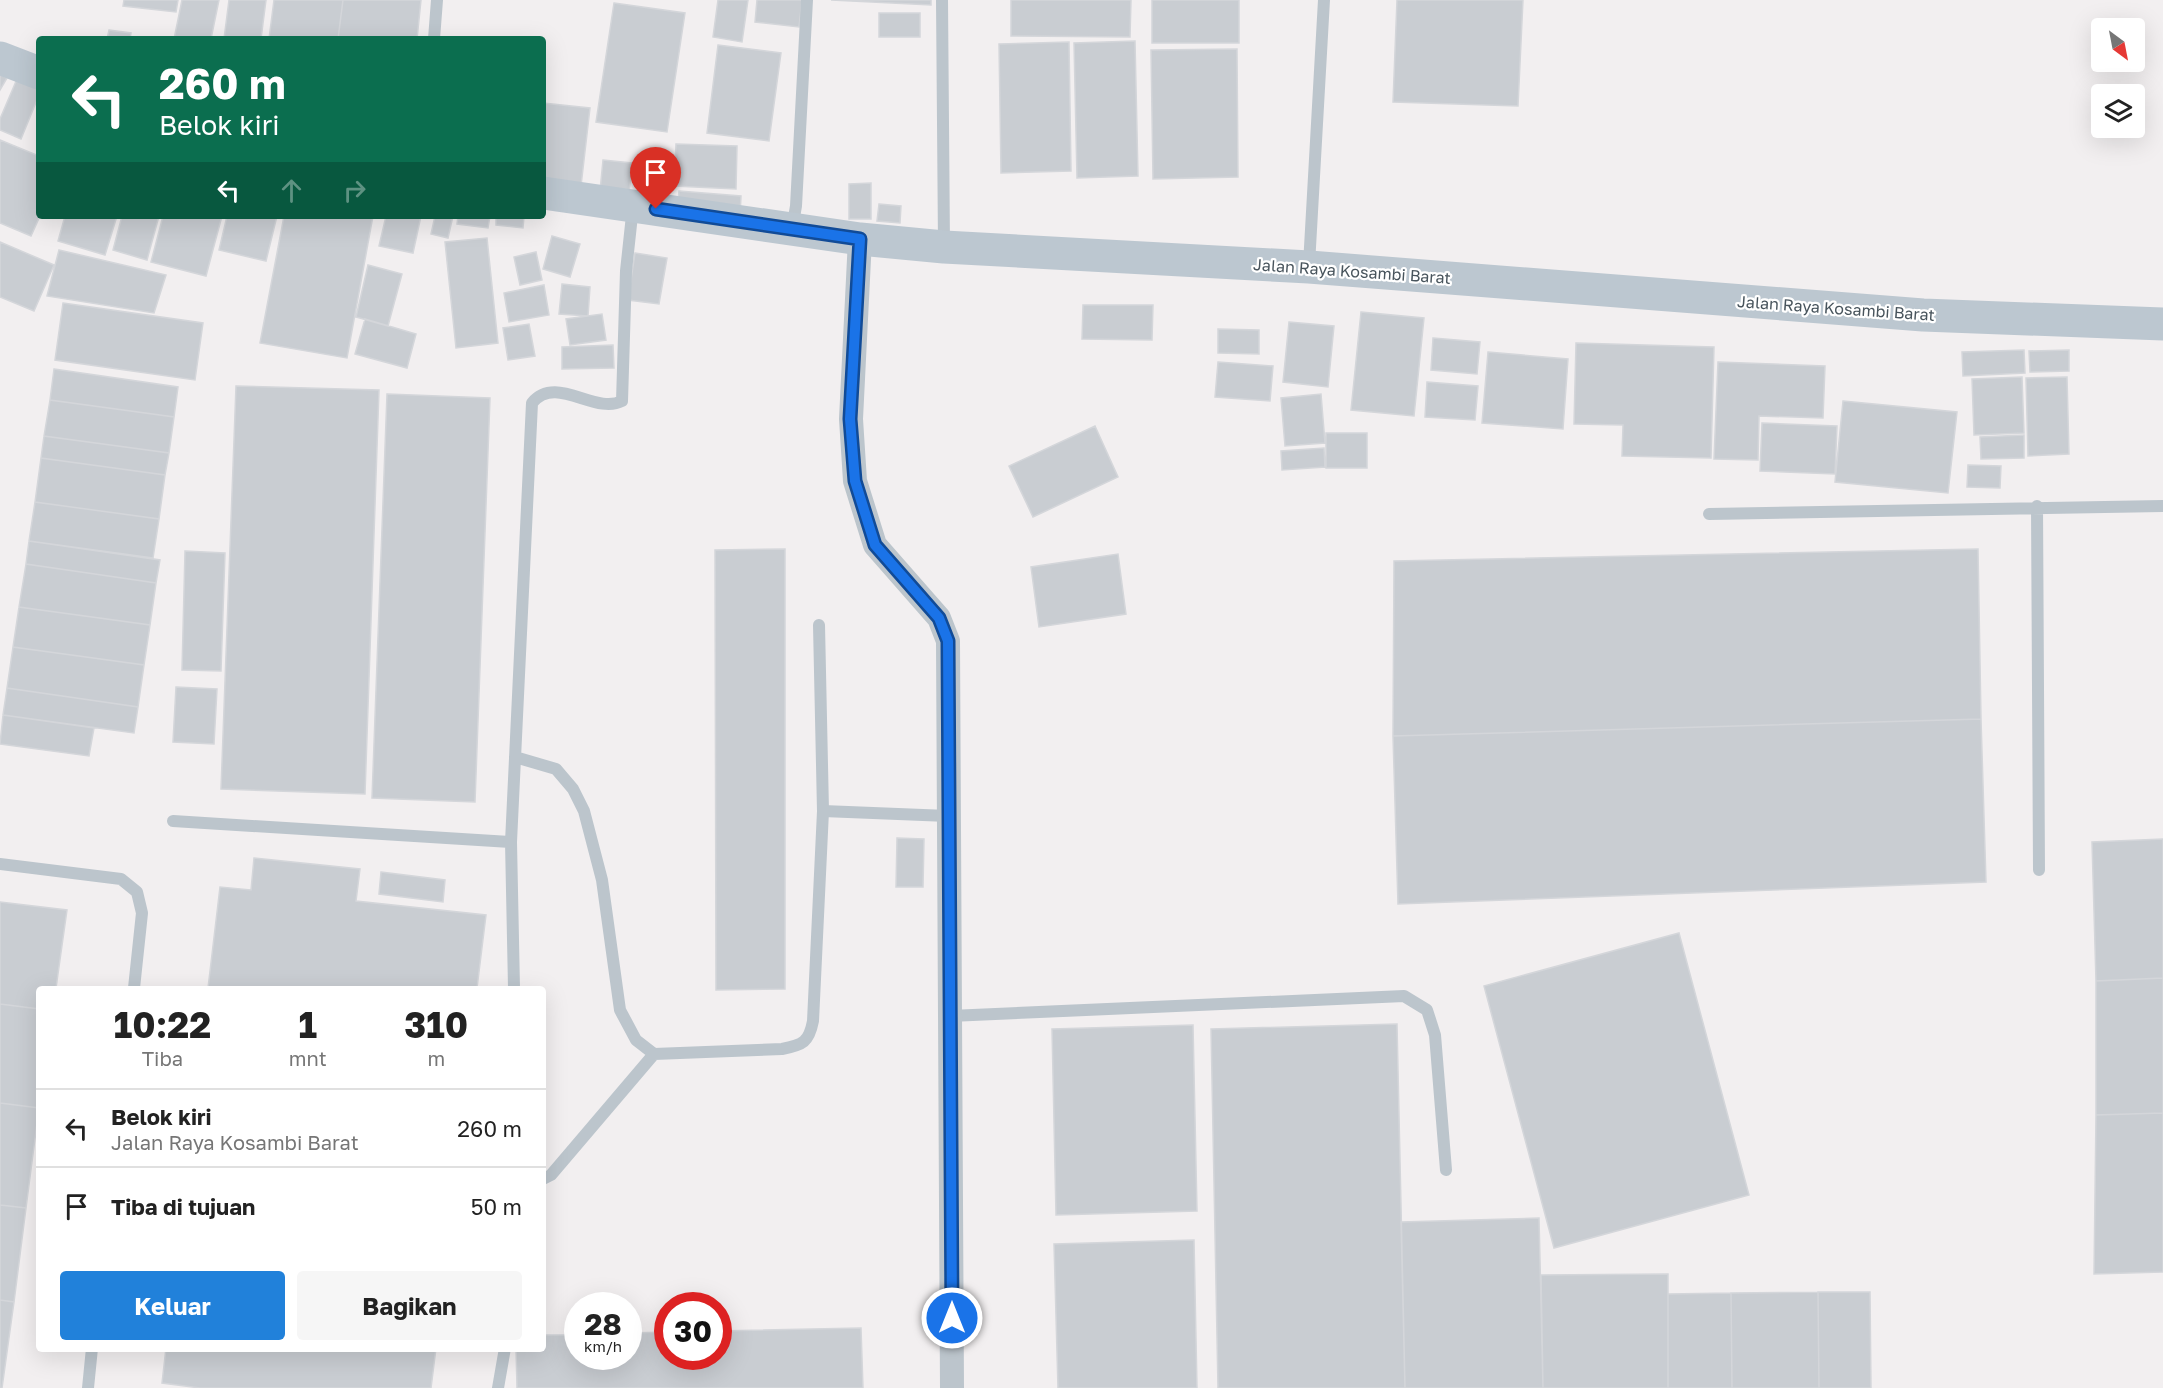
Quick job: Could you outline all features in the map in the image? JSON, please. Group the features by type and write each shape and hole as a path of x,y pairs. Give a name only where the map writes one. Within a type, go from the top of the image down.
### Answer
{"main road":[{"path":"0,58 36,72"},
{"name":"Jalan Raya Kosambi Barat","path":"546,193 860,239 944,247 1309,267 1923,315 2163,324"}],"street":[{"path":"860,239 850,419 855,481 875,545 939,618 948,641 952,1388"}],"lane":[{"path":"434,36 437,0"},
{"path":"792,229 796,206 807,0"},
{"path":"942,0 944,247"},
{"path":"1309,267 1324,0"},
{"path":"514,986 511,842 532,403 542,394 552,392 612,404 622,400 626,270 633,206"},
{"path":"1709,514 2037,506 2163,506"},
{"path":"2037,506 2039,870"},
{"path":"515,757 556,769 573,789 585,811 602,880 620,1010 636,1040 654,1054 782,1049 795,1046 806,1041 813,1021 823,811 819,625"},
{"path":"823,811 948,816"},
{"path":"174,821 511,842"},
{"path":"0,864 121,879 137,892 142,913 134,986"},
{"path":"950,1016 1404,996 1427,1010 1435,1035 1446,1170"},
{"path":"546,1178 551,1175 654,1054"},
{"path":"88,1388 92,1352"},
{"path":"498,1388 504,1352"}],"building":[{"path":"124,0 178,0 176,12 123,6"},
{"path":"182,0 219,0 212,36 175,36"},
{"path":"229,0 266,0 261,36 224,36"},
{"path":"274,0 343,0 338,36 269,36"},
{"path":"343,0 421,0 417,36 338,36"},
{"path":"718,0 748,0 742,42 713,37"},
{"path":"757,0 802,0 799,27 755,22"},
{"path":"831,0 931,0 931,5"},
{"path":"1011,0 1131,0 1130,37 1011,36"},
{"path":"1152,0 1239,0 1239,43 1152,43"},
{"path":"1397,0 1523,0 1518,106 1393,102"},
{"path":"614,3 685,13 667,132 596,122"},
{"path":"879,13 920,13 920,37 879,37"},
{"path":"109,30 131,33 130,36 108,36"},
{"path":"1135,41 1138,176 1077,178 1074,43"},
{"path":"1069,42 1071,171 1001,173 999,44"},
{"path":"718,45 781,53 769,141 707,133"},
{"path":"1237,49 1238,177 1153,179 1151,50"},
{"path":"0,74 7,78 0,90"},
{"path":"17,79 36,87 36,102 21,139 0,130 0,119"},
{"path":"546,103 590,108 581,186 546,182"},
{"path":"0,140 36,155 36,219 39,219 31,236 0,223"},
{"path":"676,144 737,146 736,189 674,186"},
{"path":"603,160 632,163 629,193 600,191"},
{"path":"871,183 871,219 849,219 849,184"},
{"path":"679,191 741,196 740,216 677,211"},
{"path":"879,204 901,206 900,223 877,221"},
{"path":"64,219 116,219 105,255 58,241"},
{"path":"121,219 158,219 147,260 113,250"},
{"path":"162,219 221,219 206,276 151,262"},
{"path":"226,219 276,219 266,261 219,250"},
{"path":"283,219 372,219 347,358 260,343"},
{"path":"385,219 420,219 413,253 379,246"},
{"path":"434,219 452,219 448,238 431,234"},
{"path":"458,219 490,219 488,228 457,224"},
{"path":"496,219 524,219 523,228 496,225"},
{"path":"552,236 580,244 570,277 543,269"},
{"path":"487,238 498,343 456,348 445,242"},
{"path":"0,242 54,265 34,311 0,297"},
{"path":"59,250 166,275 154,313 47,296"},
{"path":"536,252 542,280 520,285 514,257"},
{"path":"635,253 667,258 659,304 628,300"},
{"path":"368,265 402,274 388,326 356,317"},
{"path":"562,284 590,287 588,316 559,314"},
{"path":"544,285 549,315 509,322 504,293"},
{"path":"63,303 203,323 195,380 55,360"},
{"path":"1083,305 1153,305 1152,340 1082,339"},
{"path":"1361,312 1424,318 1414,416 1351,410"},
{"path":"602,314 606,340 570,345 566,319"},
{"path":"365,319 416,334 407,368 355,354"},
{"path":"1289,322 1334,326 1328,387 1283,382"},
{"path":"529,324 535,356 508,360 503,328"},
{"path":"1218,329 1259,330 1259,354 1218,353"},
{"path":"1433,338 1480,342 1477,374 1431,370"},
{"path":"1576,343 1714,347 1711,458 1622,456 1623,425 1574,424"},
{"path":"613,345 614,368 562,369 562,347"},
{"path":"2024,350 2025,373 1963,376 1962,352"},
{"path":"2069,350 2069,371 2030,372 2029,351"},
{"path":"1488,352 1568,359 1563,429 1482,423"},
{"path":"1218,362 1273,366 1270,401 1215,397"},
{"path":"1718,362 1825,366 1823,418 1759,416 1758,460 1714,459"},
{"path":"54,369 178,387 174,417 50,400"},
{"path":"2022,377 2024,433 1974,435 1972,379"},
{"path":"2067,377 2069,454 2028,456 2026,378"},
{"path":"1427,382 1478,386 1475,420 1425,417"},
{"path":"236,386 379,390 365,794 221,789"},
{"path":"387,394 490,398 475,802 372,798"},
{"path":"1321,394 1325,443 1285,446 1281,398"},
{"path":"50,400 174,417 169,453 44,436"},
{"path":"1843,401 1957,412 1948,493 1835,482"},
{"path":"1762,423 1837,426 1835,474 1760,471"},
{"path":"1095,426 1118,477 1033,517 1009,466"},
{"path":"1326,433 1367,433 1367,468 1326,468"},
{"path":"2024,435 2024,458 1981,459 1980,437"},
{"path":"44,436 169,453 165,475 41,458"},
{"path":"1324,448 1325,467 1282,470 1281,451"},
{"path":"41,458 165,475 159,519 35,502"},
{"path":"1968,465 2001,466 2000,488 1967,487"},
{"path":"35,502 159,519 153,558 29,541"},
{"path":"29,541 160,560 156,583 26,564"},
{"path":"785,549 785,989 716,990 715,550"},
{"path":"1978,549 1981,719 1393,736 1394,561"},
{"path":"185,551 225,553 221,671 182,670"},
{"path":"1118,554 1126,614 1039,627 1031,567"},
{"path":"26,564 156,583 150,625 19,607"},
{"path":"19,607 150,625 144,665 13,647"},
{"path":"13,647 144,665 138,707 7,688"},
{"path":"176,687 217,689 214,744 173,742"},
{"path":"7,688 138,707 134,733 3,715"},
{"path":"3,715 94,728 89,756 0,744"},
{"path":"1981,719 1986,882 1398,904 1393,736"},
{"path":"897,838 924,839 923,887 896,887"},
{"path":"2163,839 2163,978 2096,981 2092,842"},
{"path":"254,858 360,869 356,901 486,915 477,986 208,986 220,887 251,890"},
{"path":"381,872 445,880 443,902 379,894"},
{"path":"0,902 67,910 56,986 36,986 36,1009 0,1004"},
{"path":"1679,933 1749,1195 1554,1248 1484,986"},
{"path":"2163,978 2163,1113 2096,1115 2096,981"},
{"path":"0,1004 36,1009 36,1108 0,1103"},
{"path":"1397,1024 1405,1388 1218,1388 1211,1029"},
{"path":"1193,1025 1197,1211 1056,1215 1052,1029"},
{"path":"0,1103 36,1108 36,1131 26,1208 0,1205"},
{"path":"2163,1113 2163,1272 2094,1274 2096,1115"},
{"path":"0,1205 26,1208 14,1302 0,1300"},
{"path":"1539,1218 1543,1388 1405,1388 1401,1222"},
{"path":"1194,1240 1197,1388 1058,1388 1054,1244"},
{"path":"1668,1274 1668,1388 1543,1388 1541,1275"},
{"path":"1818,1292 1819,1388 1732,1388 1731,1293"},
{"path":"1818,1292 1870,1292 1871,1388 1819,1388"},
{"path":"1731,1293 1732,1388 1668,1388 1668,1294"},
{"path":"0,1300 14,1302 2,1388 0,1388"},
{"path":"861,1328 863,1388 517,1388 516,1352 546,1352 546,1335 564,1335 564,1370 642,1370 642,1333 654,1332 654,1370 732,1370 732,1331"},
{"path":"166,1352 436,1352 431,1388 200,1388 162,1383"}],"route":[{"path":"656,209 860,239 850,419 855,481 875,545 939,618 948,641 952,1318"}]}
